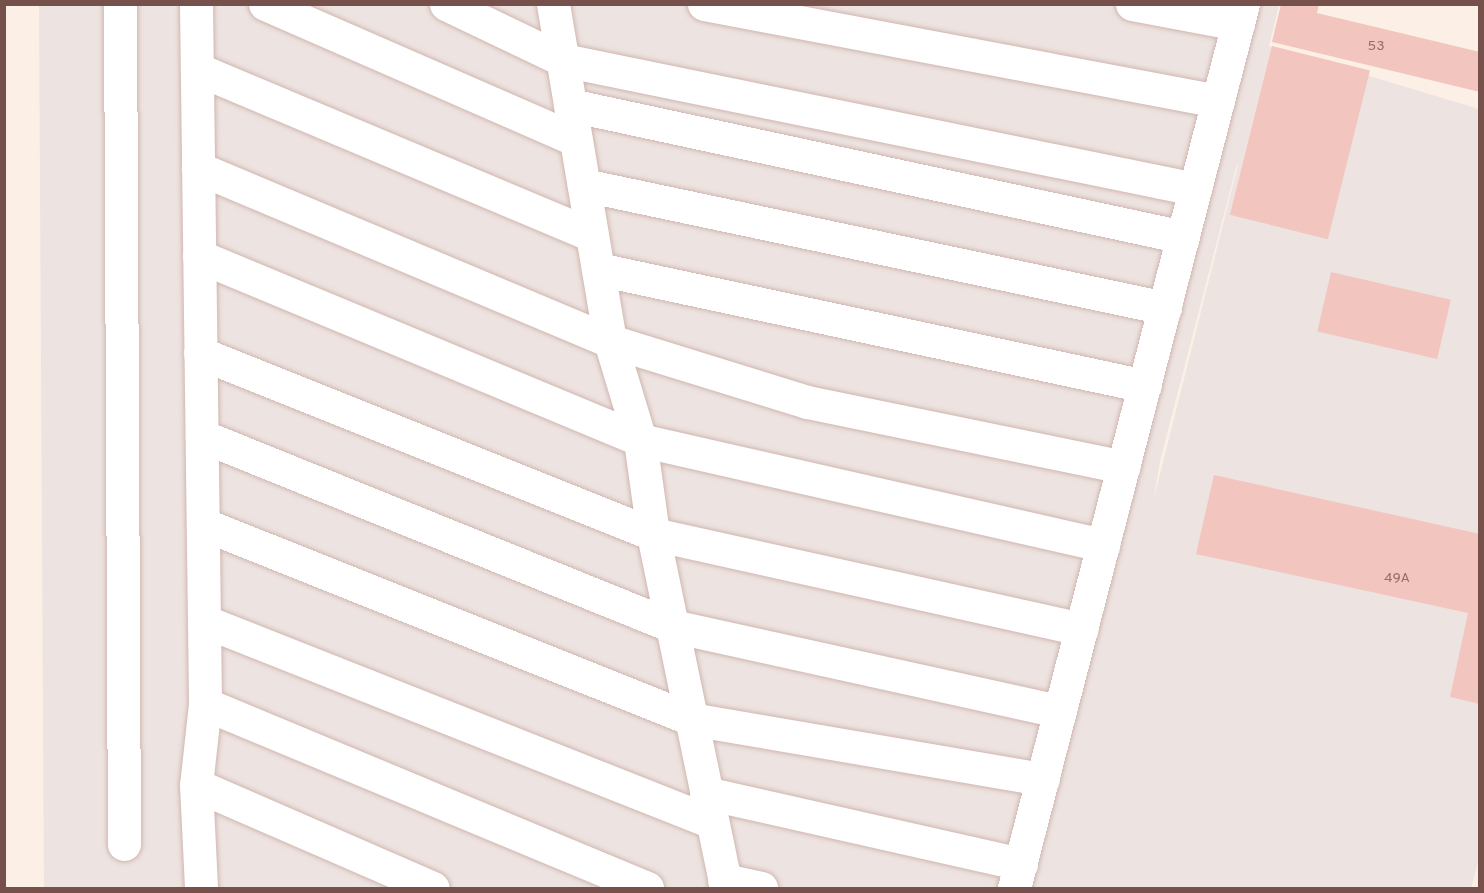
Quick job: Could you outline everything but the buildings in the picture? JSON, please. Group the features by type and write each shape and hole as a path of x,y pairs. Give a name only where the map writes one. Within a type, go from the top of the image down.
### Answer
{"lane":[{"path":"120,4 124,844"},
{"path":"196,4 205,704 196,785 209,886"},
{"path":"265,4 576,140"},
{"path":"446,4 563,60 1196,189"},
{"path":"553,4 610,341 640,440 654,534 725,884 761,888"},
{"path":"704,4 1218,101"},
{"path":"204,621 709,807 1018,876 1241,14 1132,4"},
{"path":"197,69 592,235"},
{"path":"570,105 1183,237"},
{"path":"198,168 610,341 807,402 1123,467"},
{"path":"584,185 1165,308"},
{"path":"199,256 640,440 1103,546"},
{"path":"598,269 1144,386"},
{"path":"200,353 654,534 1082,629"},
{"path":"202,436 672,626 1060,711"},
{"path":"202,524 691,720 1043,779"},
{"path":"205,704 647,888"},
{"path":"196,785 434,888"}],"shaded area":[{"path":"39,5 1279,5 1269,46 1479,109 1480,855 1471,888 44,888","holes":["1238,165 1154,498 1160,461"]}]}
